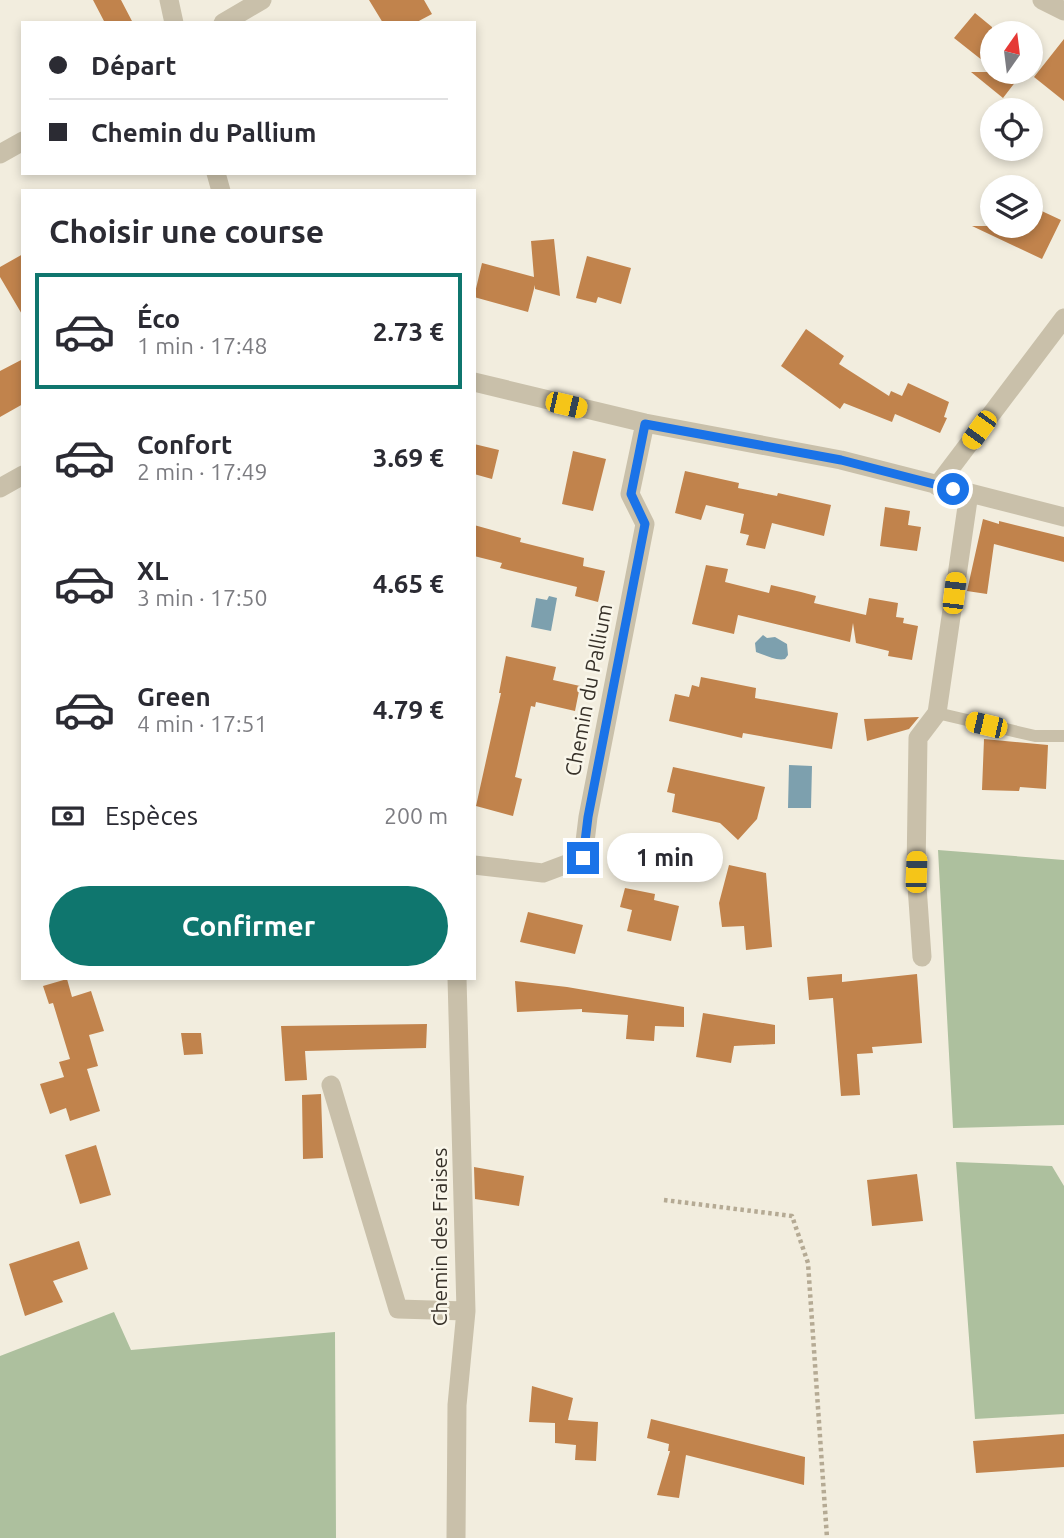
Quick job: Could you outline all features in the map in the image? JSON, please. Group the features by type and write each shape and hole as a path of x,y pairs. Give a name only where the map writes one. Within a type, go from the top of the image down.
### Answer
{"street":[{"path":"169,0 174,21"},
{"path":"226,21 262,0"},
{"path":"1042,0 1064,11"},
{"path":"0,154 21,142"},
{"path":"937,486 1064,317"},
{"path":"476,382 645,424 841,460 1064,517"},
{"name":"Chemin du Pallium","path":"476,865 543,873 583,858 588,817 645,524 631,494 645,424"},
{"path":"0,488 21,476"},
{"path":"922,957 916,872 919,738 937,713 969,493"},
{"name":"Chemin des Fraises","path":"456,1538 457,1405 466,1311 457,980"},
{"path":"331,1085 398,1309 466,1311"}],"lane":[{"path":"937,713 1035,736 1064,736"}],"path":[{"path":"664,1200 793,1216 808,1263 827,1538"}],"green space":[{"path":"938,850 1064,860 1064,1125 953,1128"},
{"path":"956,1162 1052,1166 1064,1186 1064,1414 975,1419"},
{"path":"114,1312 131,1350 335,1332 336,1538 0,1538 0,1356"}],"water":[{"path":"549,596 557,598 551,631 531,627 536,598 547,600"},
{"path":"763,635 767,638 775,637 787,644 788,655 785,659 756,652 755,643"},
{"path":"789,765 812,766 811,808 788,808"}],"building":[{"path":"93,0 121,0 132,21 104,21"},
{"path":"369,0 424,0 432,14 419,21 382,21"},
{"path":"975,13 985,21 980,21 980,59 954,38"},
{"path":"1064,39 1064,101 1043,84 1043,66"},
{"path":"971,72 980,72 980,79"},
{"path":"986,84 1014,84 1003,98"},
{"path":"1043,212 1061,220 1042,259 997,238 1043,238"},
{"path":"554,239 560,296 535,289 535,285 528,312 476,298 482,263 534,277 531,241"},
{"path":"21,255 21,313 0,277 0,267"},
{"path":"587,256 631,268 621,304 598,297 596,303 576,298"},
{"path":"806,329 844,356 839,364 889,396 891,391 902,396 908,383 949,402 944,417 947,418 940,433 895,414 892,422 844,403 840,409 781,366"},
{"path":"21,360 21,405 0,417 0,371"},
{"path":"476,444 499,450 492,479 476,475"},
{"path":"573,451 606,459 593,511 562,504"},
{"path":"685,471 739,483 738,488 777,496 778,493 831,505 824,536 772,523 765,549 746,545 749,535 740,533 744,514 706,505 701,520 675,513"},
{"path":"885,507 910,511 908,525 921,527 917,551 880,546"},
{"path":"983,519 1064,537 1064,562 994,544 987,594 967,591"},
{"path":"476,526 521,538 520,542 584,558 583,566 605,571 598,602 575,596 577,587 500,568 502,563 476,556"},
{"path":"706,565 728,569 725,582 769,593 771,585 801,592 816,596 814,603 866,615 869,598 898,603 896,617 904,618 903,623 918,626 912,660 888,656 889,651 856,643 853,623 850,642 738,615 734,634 692,624"},
{"path":"506,656 556,667 553,680 580,686 575,711 536,702 535,707 531,706 515,777 522,779 513,816 476,806 501,693"},
{"path":"701,677 756,688 755,698 838,713 832,749 743,733 742,738 669,721 675,694 689,697 692,685 699,687"},
{"path":"919,717 909,729 867,741 864,719"},
{"path":"984,739 1048,745 1046,789 1020,787 1019,791 982,790"},
{"path":"673,767 765,787 757,819 738,840 720,823 672,812 675,794 667,792"},
{"path":"729,865 766,873 772,947 746,950 744,926 722,927 719,903"},
{"path":"625,888 655,894 654,900 679,906 671,941 627,931 632,910 620,907"},
{"path":"528,912 583,925 575,954 520,942"},
{"path":"842,974 842,982 917,974 922,1043 872,1047 873,1053 857,1054 860,1095 841,1096 833,998 809,1000 807,977"},
{"path":"67,980 72,997 91,991 104,1031 89,1035 98,1066 87,1069 100,1111 70,1121 66,1108 50,1114 40,1084 64,1077 59,1062 70,1059 53,1003 49,1004 43,986"},
{"path":"515,981 684,1007 684,1027 655,1026 654,1041 626,1039 628,1015 582,1012 582,1009 517,1012"},
{"path":"703,1013 775,1025 775,1044 734,1046 731,1063 696,1057"},
{"path":"427,1024 426,1048 305,1051 307,1080 285,1081 281,1026"},
{"path":"181,1033 201,1033 203,1054 184,1055"},
{"path":"321,1094 323,1158 303,1159 302,1095"},
{"path":"96,1145 111,1195 80,1204 65,1155"},
{"path":"474,1167 524,1176 519,1206 475,1199"},
{"path":"917,1174 923,1221 872,1226 867,1180"},
{"path":"79,1241 88,1269 53,1281 63,1302 25,1316 9,1264"},
{"path":"532,1386 573,1398 568,1420 598,1422 596,1461 575,1460 576,1445 555,1443 555,1423 529,1422"},
{"path":"651,1419 805,1457 804,1485 686,1455 679,1498 657,1495 670,1451 669,1444 647,1438"},
{"path":"1064,1434 1064,1467 976,1473 973,1441"}],"route":[{"path":"583,858 588,817 645,524 631,494 645,424 841,460 953,489"}]}
